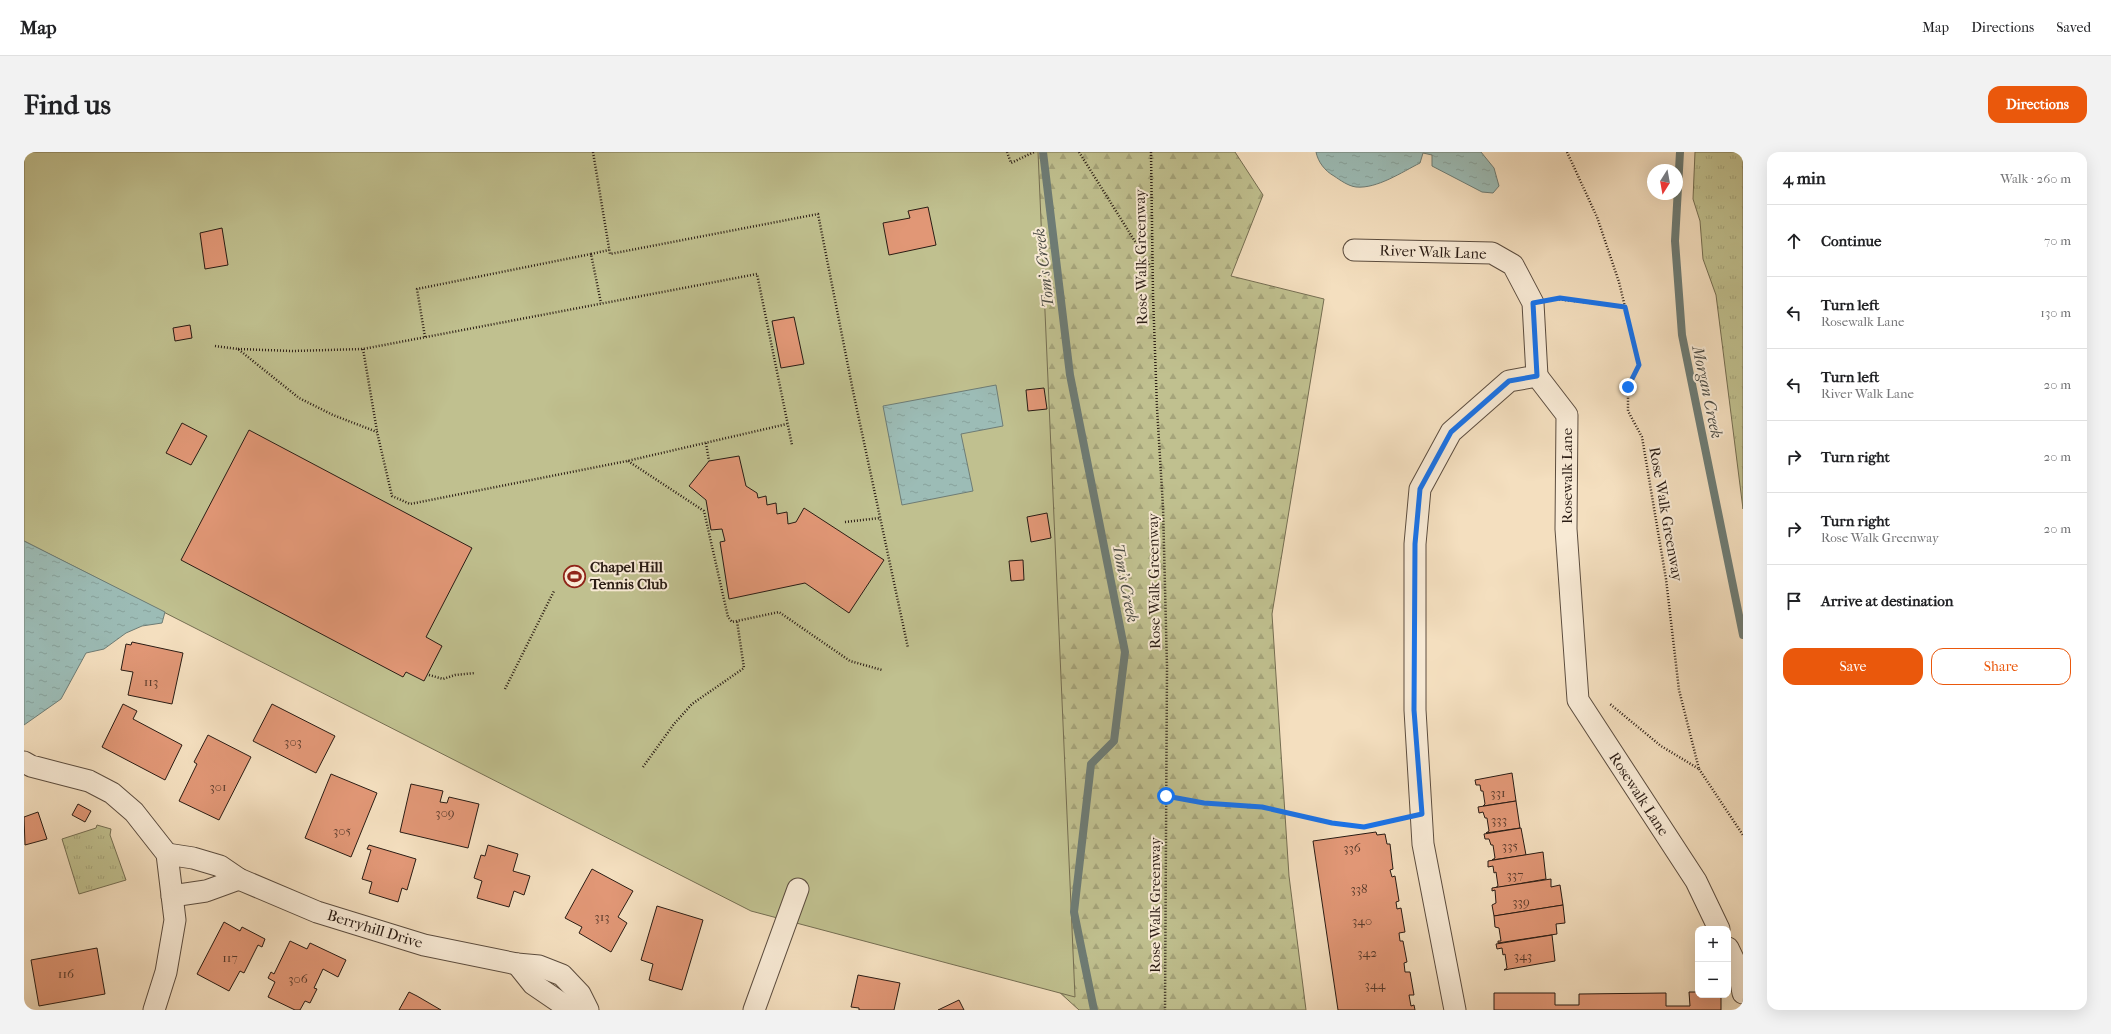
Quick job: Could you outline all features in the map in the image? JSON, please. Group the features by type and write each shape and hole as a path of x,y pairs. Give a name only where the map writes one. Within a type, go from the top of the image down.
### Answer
{"street":[{"name":"River Walk Lane","path":"1354,250 1492,253 1513,265 1533,303 1537,376"},
{"path":"1455,1010 1423,844 1414,710 1415,544 1420,489 1451,432 1509,381 1537,376"},
{"name":"Rosewalk Lane","path":"1537,376 1567,415 1566,529 1578,700 1696,880 1718,926"},
{"path":"24,762 31,766 89,781 112,793 134,812 167,854 176,920 166,972 154,1010"},
{"name":"Berryhill Drive","path":"167,854 193,858 220,866 239,879 324,914 424,944 517,964 539,966 562,975 580,994 588,1010"},
{"path":"172,896 206,891 239,879"},
{"path":"754,1010 798,889"},
{"path":"1731,954 1740,972 1743,993"},
{"path":"517,964 533,984 571,1010"}],"path":[{"path":"593,152 610,254 818,214 853,391 908,648"},
{"path":"1007,152 1011,163 1034,152"},
{"path":"1079,152 1152,267"},
{"name":"Rose Walk Greenway","path":"1151,152 1152,267 1157,408 1163,507 1167,667 1165,1010"},
{"name":"Rose Walk Greenway","path":"1567,152 1597,218 1619,282 1639,365 1628,387 1628,411 1642,437 1666,579 1680,690 1699,769"},
{"path":"425,337 417,289 609,250"},
{"path":"591,254 601,304"},
{"path":"215,346 238,349 292,351 363,349 756,274 792,445"},
{"path":"1533,303 1560,298 1625,307"},
{"path":"238,349 299,398 333,415 378,432"},
{"path":"363,349 378,432 392,496 410,504 627,461 787,424"},
{"path":"706,443 709,461"},
{"path":"627,461 704,511 728,618 732,622 779,612 850,661 882,670"},
{"path":"845,522 880,518"},
{"path":"505,690 554,591"},
{"path":"643,767 674,724 692,704 744,668 737,621"},
{"path":"429,675 443,679 455,675 475,673"},
{"path":"1608,703 1614,706 1662,746 1699,769 1743,835"},
{"path":"1166,796 1204,803 1262,807 1332,823 1364,827 1422,814"}],"green space":[{"name":"Chapel Hill Tennis Club","path":"24,152 1038,152 1075,997 751,911 24,541"},
{"path":"994,152 1235,152 1263,195 1231,276 1324,299 1272,614 1289,876 1306,1010 1079,1010 1025,961"},
{"path":"1695,152 1743,152 1743,509 1716,295 1703,259 1700,221 1693,199"},
{"path":"97,825 111,829 110,835 126,880 79,894 62,839 96,828"}],"water":[{"path":"1316,152 1481,152 1494,168 1499,186 1493,193 1482,192 1432,166 1432,155 1423,153 1420,163 1397,175 1381,183 1364,187 1356,187 1344,183 1328,172 1320,163"},
{"path":"996,385 1003,426 961,434 973,491 902,505 883,406"},
{"path":"24,541 165,612 162,623 142,626 126,633 104,649 86,653 61,699 24,725"}],"building":[{"path":"928,207 936,245 889,255 883,223 910,218 908,211"},
{"path":"222,228 228,265 205,269 200,233"},
{"path":"794,317 804,364 781,368 772,321"},
{"path":"190,325 192,338 175,341 173,328"},
{"path":"1044,388 1047,409 1028,411 1026,390"},
{"path":"182,423 207,436 191,465 166,453"},
{"path":"249,430 472,548 426,637 442,646 424,681 406,672 403,677 181,560"},
{"path":"739,456 746,486 757,493 758,498 766,496 767,505 776,503 777,514 787,512 788,524 796,522 804,508 884,560 849,613 805,583 729,599 720,542 725,541 722,529 711,530 706,500 689,486 709,461"},
{"path":"1047,513 1051,538 1031,542 1027,517"},
{"path":"1023,560 1024,580 1011,581 1009,561"},
{"path":"132,642 183,653 172,704 128,695 133,672 121,670 126,644 131,645"},
{"path":"123,704 137,711 133,719 182,745 165,780 102,747"},
{"path":"272,704 335,736 316,773 253,741"},
{"path":"208,735 251,757 219,820 179,801 197,764 194,762"},
{"path":"1512,773 1516,801 1483,806 1485,804 1483,791 1481,791 1480,785 1476,785 1475,780"},
{"path":"331,774 377,793 351,857 305,838"},
{"path":"411,784 443,791 440,802 447,803 449,797 479,804 468,848 400,832"},
{"path":"1516,801 1520,828 1486,833 1489,831 1487,818 1485,818 1483,812 1479,813 1478,807"},
{"path":"78,804 91,811 85,822 72,815"},
{"path":"38,812 47,839 25,845 24,817"},
{"path":"1521,828 1526,855 1492,860 1495,858 1493,845 1491,845 1489,839 1485,839 1484,834"},
{"path":"1376,832 1377,835 1385,834 1387,844 1390,844 1393,869 1390,870 1392,877 1395,876 1399,901 1396,902 1397,909 1401,908 1405,932 1399,933 1400,941 1403,941 1407,962 1404,963 1405,972 1410,972 1414,995 1409,995 1411,1006 1414,1005 1415,1010 1338,1010 1313,841"},
{"path":"369,845 416,859 407,890 402,888 398,902 369,893 372,882 362,879 371,850 367,849"},
{"path":"488,845 518,854 513,871 530,876 524,895 514,891 509,907 477,898 482,881 474,878 481,855 485,856"},
{"path":"1543,852 1546,879 1495,888 1498,886 1496,872 1494,873 1493,866 1488,867 1488,861"},
{"path":"592,869 633,891 618,917 627,923 611,952 579,933 582,927 565,918"},
{"path":"1551,879 1551,887 1560,885 1563,905 1494,916 1492,905 1496,903 1495,890 1492,891 1492,888"},
{"path":"1563,905 1565,923 1556,924 1557,934 1498,943 1498,941 1501,941 1499,928 1495,927 1494,916"},
{"path":"657,906 703,920 682,990 649,980 653,964 641,960"},
{"path":"224,922 240,931 242,927 265,939 262,947 258,945 244,973 240,971 229,991 197,974"},
{"path":"1552,935 1555,961 1504,970 1507,968 1505,954 1503,955 1502,948 1497,949 1496,944"},
{"path":"290,941 307,949 310,943 346,960 338,977 323,969 314,988 317,989 310,1003 305,1001 300,1010 295,1010 268,997 275,982 268,978 271,972 274,974"},
{"path":"97,948 105,994 39,1006 31,960"},
{"path":"858,975 900,983 894,1010 859,1010 859,1008 851,1007"},
{"path":"409,992 417,996 441,1010 399,1010"},
{"path":"1689,992 1695,992 1695,998 1721,998 1721,1010 1494,1010 1494,993 1555,993 1555,1005 1579,1005 1579,994 1666,993 1666,1006 1690,1006"},
{"path":"959,1000 964,1010 938,1010"}],"waterway":[{"name":"Tom's Creek","path":"1043,152 1070,375 1125,652 1114,741 1091,764 1074,912 1094,1010"},
{"name":"Morgan Creek","path":"1680,152 1675,241 1682,335 1743,635"}],"place":[{"name":"Chapel Hill Tennis Club","path":"575,576"}],"route":[{"path":"1166,796 1204,803 1262,807 1332,823 1364,827 1422,814 1414,710 1415,544 1420,489 1451,432 1509,381 1537,376 1533,303 1560,298 1625,307 1639,365 1628,387"}]}
